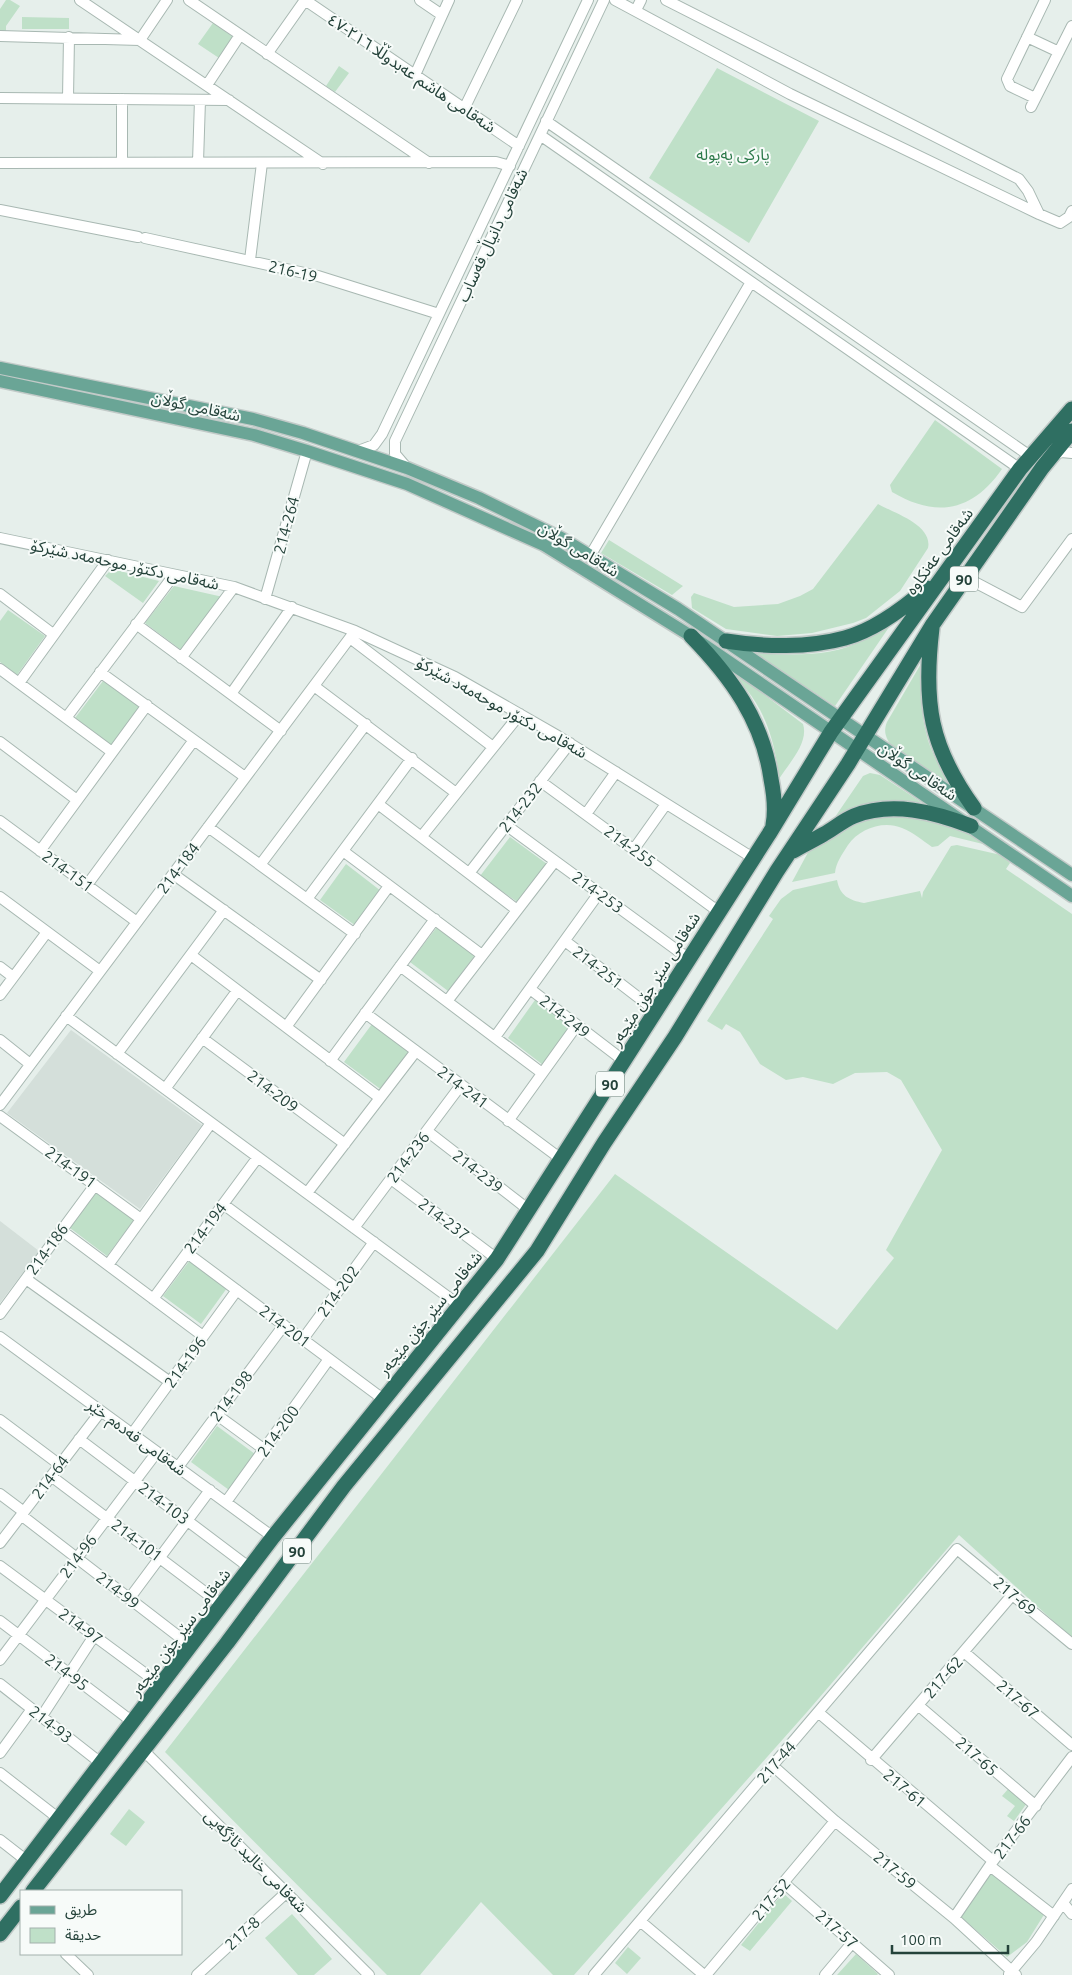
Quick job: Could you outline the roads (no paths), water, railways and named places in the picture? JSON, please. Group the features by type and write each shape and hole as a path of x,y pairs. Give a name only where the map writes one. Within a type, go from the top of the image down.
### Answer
{"highway":[{"name":"شەقامی عەنکاوە","path":"841,718 1020,469 1072,409"},
{"name":"90","path":"34,1890 142,1749 193,1687 344,1486 537,1251 933,624 1050,458 1072,431"},
{"path":"726,641 742,644 798,644 845,638 889,616 943,574"},
{"path":"933,624 928,662 931,718 936,740 946,762 957,784 974,808"},
{"path":"691,636 732,682 747,705 760,732 769,766 775,805 773,824 769,834"},
{"name":"شەقامی سێر جۆن مێجەر","path":"0,1896 58,1818 134,1723 273,1537 497,1258 656,1012 841,718"},
{"path":"790,852 824,834 838,824 878,810 891,809 934,814 971,826"},
{"path":"348,1443 346,1450 348,1457 354,1462 365,1462"},
{"path":"325,1472 331,1468 342,1471 346,1478 344,1486"},
{"path":"0,1934 20,1911"}],"main road":[{"name":"شەقامی گوڵان","path":"0,368 253,419 407,468 479,498 561,538 678,609 865,733 1072,875"},
{"name":"شەقامی گوڵان","path":"0,381 254,435 407,484 544,545 691,636 1072,896"}],"street":[{"path":"80,0 323,164"},
{"path":"140,40 167,0"},
{"path":"189,0 429,163"},
{"path":"267,54 305,0"},
{"name":"شەقامی هاشم عەبدوڵڵا ٢١٦-٤٧","path":"305,0 519,146"},
{"path":"420,0 442,15"},
{"path":"415,75 449,0"},
{"path":"464,109 516,0"},
{"name":"شەقامی دانیاڵ قەساب","path":"358,451 374,445 384,431 588,0"},
{"name":"شەقامی دانیاڵ قەساب","path":"396,439 604,0"},
{"path":"615,0 790,94 1039,214 1060,223 1069,217 1072,211"},
{"path":"636,10 641,0"},
{"path":"666,0 1019,179 1028,191 1039,214"},
{"path":"1045,0 1007,79 1008,83 1033,103 1072,26"},
{"path":"207,85 240,35"},
{"path":"0,36 140,40"},
{"path":"68,37 68,98"},
{"path":"1028,37 1059,52"},
{"path":"567,46 579,52"},
{"path":"0,98 229,100"},
{"path":"122,99 122,162"},
{"path":"198,162 200,100"},
{"path":"546,121 1030,456"},
{"path":"540,135 1020,469"},
{"path":"0,163 198,162 323,164 496,162 510,166"},
{"path":"250,260 262,163"},
{"name":"216-19","path":"0,210 142,237 318,276 439,314"},
{"path":"590,556 751,282"},
{"path":"384,431 386,439 391,441 396,439 395,454 407,468"},
{"path":"1002,456 1008,456 1012,452 1012,443"},
{"name":"214-264","path":"265,599 307,451"},
{"path":"1050,458 1061,452 1072,453"},
{"name":"شەقامی دکتۆر موحەمەد شێرکۆ","path":"0,538 234,587 292,607 455,677 570,742 753,858"},
{"path":"965,577 1022,607 1072,539"},
{"path":"19,683 108,560"},
{"path":"66,718 174,575"},
{"path":"181,658 234,587"},
{"path":"2,600 53,634"},
{"path":"231,694 292,607"},
{"path":"136,624 280,731"},
{"path":"353,634 493,748"},
{"name":"214-184","path":"0,1104 353,634"},
{"path":"0,669 112,752"},
{"path":"100,672 245,778"},
{"path":"314,686 456,793"},
{"path":"40,850 147,706"},
{"path":"422,836 520,714"},
{"path":"260,865 366,724"},
{"path":"87,885 194,740"},
{"path":"0,742 77,800"},
{"name":"214-232","path":"470,872 570,742"},
{"path":"307,899 412,758"},
{"path":"586,814 616,772"},
{"name":"214-255","path":"540,781 719,912"},
{"path":"378,804 470,872 517,910"},
{"path":"634,849 666,804"},
{"name":"214-151","path":"0,821 137,922"},
{"name":"214-253","path":"506,825 689,959"},
{"path":"208,826 355,934"},
{"path":"343,851 482,955"},
{"path":"448,1000 554,861"},
{"path":"173,874 321,980"},
{"path":"286,1027 390,886"},
{"path":"495,1037 599,893"},
{"path":"0,897 100,971"},
{"path":"117,1054 224,910"},
{"path":"330,1061 435,919"},
{"path":"0,995 47,932"},
{"name":"214-251","path":"565,941 656,1012"},
{"path":"191,955 380,1098"},
{"path":"400,966 448,1000 542,1073"},
{"path":"0,967 14,977"},
{"name":"214-249","path":"530,989 624,1062"},
{"path":"165,1089 237,991"},
{"name":"214-241","path":"365,1013 561,1159"},
{"path":"66,1016 459,1305"},
{"path":"508,1121 577,1025"},
{"name":"214-209","path":"202,1038 345,1144"},
{"path":"0,1040 30,1064"},
{"path":"307,1193 416,1051"},
{"name":"214-236","path":"354,1228 461,1086"},
{"name":"214-191","path":"0,1116 141,1219"},
{"path":"108,1265 211,1122"},
{"name":"214-239","path":"427,1131 528,1210"},
{"name":"214-194","path":"153,1298 258,1157"},
{"name":"214-237","path":"391,1179 497,1258"},
{"name":"214-186","path":"0,1314 95,1185"},
{"path":"223,1204 339,1290"},
{"path":"61,1230 203,1336"},
{"name":"214-202","path":"303,1339 374,1242"},
{"name":"214-201","path":"187,1252 383,1399"},
{"path":"26,1279 170,1382"},
{"name":"214-196","path":"132,1434 237,1290"},
{"name":"214-198","path":"178,1468 284,1325"},
{"name":"شەقامی قەدەم خێر","path":"0,1337 273,1537"},
{"name":"214-200","path":"226,1502 329,1359"},
{"name":"214-64","path":"0,1543 101,1411"},
{"path":"217,1415 264,1450"},
{"path":"0,1420 60,1464"},
{"name":"214-103","path":"79,1439 250,1568"},
{"name":"214-96","path":"0,1660 157,1452"},
{"name":"214-101","path":"51,1476 222,1605"},
{"path":"129,1599 210,1490"},
{"name":"214-99","path":"0,1494 77,1558 191,1646"},
{"name":"217-69","path":"957,1548 1072,1644"},
{"name":"217-44","path":"594,1975 819,1713 957,1548"},
{"name":"214-97","path":"0,1566 162,1686"},
{"name":"217-62","path":"871,1760 1013,1594"},
{"name":"214-95","path":"0,1621 134,1723"},
{"path":"42,1716 94,1636"},
{"name":"217-67","path":"964,1652 1072,1745"},
{"name":"214-93","path":"0,1684 102,1764"},
{"name":"217-65","path":"918,1706 1036,1806"},
{"path":"0,1752 32,1709"},
{"name":"217-61","path":"819,1713 871,1760 1054,1916"},
{"name":"شەقامی خالید ئاژگەیی","path":"142,1749 288,1892 369,1975"},
{"name":"217-66","path":"954,1918 1072,1757"},
{"name":"217-59","path":"773,1766 835,1821 954,1918 1012,1974"},
{"path":"0,1773 58,1818"},
{"name":"217-52","path":"705,1975 785,1884 835,1821"},
{"path":"0,1840 27,1861"},
{"name":"217-57","path":"785,1884 885,1974"},
{"path":"1012,1974 1072,1889"},
{"name":"217-8","path":"197,1975 288,1892"},
{"path":"1063,1903 1072,1914"},
{"path":"640,1921 705,1975"},
{"path":"825,1975 852,1943"},
{"path":"67,1955 88,1975"}],"park label":[{"name":"پارکی پەپولە","path":"733,154"}]}
